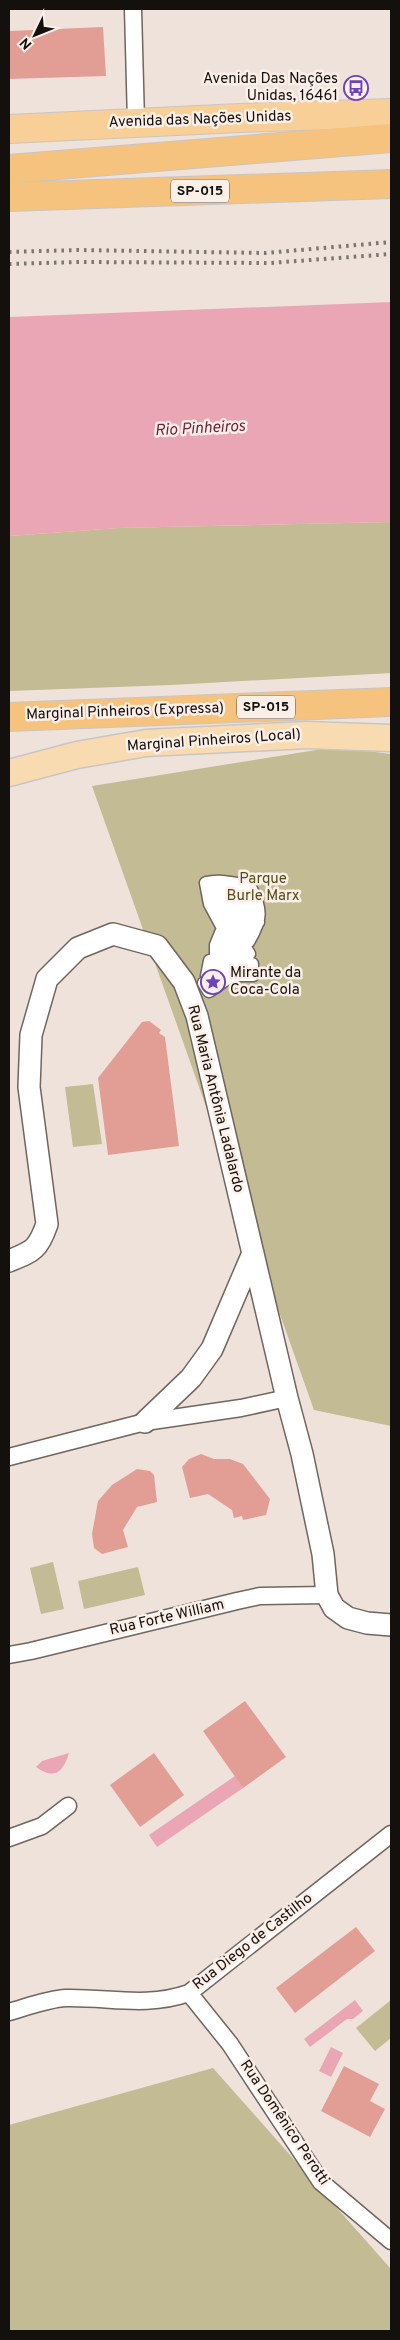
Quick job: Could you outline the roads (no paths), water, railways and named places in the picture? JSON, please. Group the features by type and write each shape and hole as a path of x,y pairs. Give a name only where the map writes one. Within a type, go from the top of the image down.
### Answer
{"highway":[{"name":"Avenida das Nações Unidas","path":"9,129 136,122 391,113"},
{"path":"9,169 391,138"},
{"name":"SP-015","path":"9,197 391,184"},
{"name":"Marginal Pinheiros (Expressa)","path":"9,717 391,702"},
{"path":"342,704 391,714"}],"main road":[{"name":"Marginal Pinheiros (Local)","path":"9,773 77,755 146,742 307,735 391,738"}],"street":[{"path":"133,9 136,122"},
{"path":"243,923 246,926 231,935 228,925 230,905 225,897 230,893 241,898 251,923 240,941 222,940 226,919 222,904 213,892 223,887 248,893 258,922 259,903 249,885 236,885 219,880 206,883 210,904 223,928 216,945 216,956 225,947 244,946 249,954 210,961 206,976 228,965 252,964 252,968 234,966 204,983 209,991 232,975 252,975"},
{"name":"Rua Maria Antônia Ladalardo","path":"9,1261 26,1254 40,1244 47,1224 29,1087 32,1035 47,979 78,948 114,934 157,946 184,982 197,1016 287,1398 302,1454 323,1554 327,1595"},
{"path":"144,1422 191,1378 212,1349 254,1253"},
{"path":"9,1457 144,1422 241,1408 287,1398"},
{"path":"327,1595 334,1608 348,1618 367,1623 391,1625"},
{"name":"Rua Forte William","path":"9,1655 237,1600 260,1596 327,1595"},
{"path":"9,1838 42,1826 68,1806"},
{"name":"Rua Diego de Castilho","path":"9,2012 65,1998 141,2002 168,2000 189,1993 391,1834"},
{"name":"Rua Domênico Perotti","path":"189,1993 230,2044 321,2182 391,2241"}],"water":[{"name":"Rio Pinheiros","path":"391,302 391,522 119,528 9,536 9,317"},
{"path":"69,1753 61,1770 53,1774 36,1767 42,1761"},
{"path":"235,1776 243,1788 157,1847 149,1835"},
{"path":"355,2000 363,2011 353,2019 347,2019 310,2047 304,2039"},
{"path":"331,2047 343,2053 331,2077 319,2071"}],"railway":[{"path":"9,252 77,250 266,253 391,242"},
{"path":"9,264 78,262 270,263 391,254"}],"place":[{"name":"Avenida Das Nações Unidas, 16461","path":"356,88"},
{"name":"Mirante da Coca-Cola","path":"213,982"}],"park label":[{"name":"Parque Burle Marx","path":"263,888"}]}
